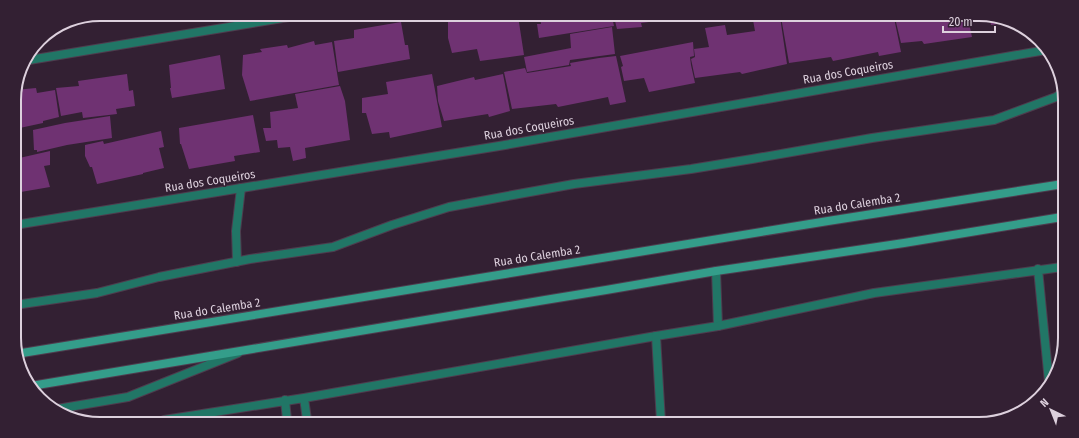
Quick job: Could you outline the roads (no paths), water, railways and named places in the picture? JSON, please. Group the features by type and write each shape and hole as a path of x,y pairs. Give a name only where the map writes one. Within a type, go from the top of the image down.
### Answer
{"main road":[{"name":"Rua do Calemba 2","path":"23,353 828,221 1058,185"},
{"path":"37,385 716,271 904,243 1058,218"}],"street":[{"path":"32,60 265,21"},
{"name":"Rua dos Coqueiros","path":"21,224 499,146 1041,51"},
{"path":"21,304 97,293 159,277 250,259 333,247 392,225 449,207 574,184 692,169 872,138 994,120 1058,96"},
{"path":"237,262 236,231 241,188"},
{"path":"182,417 304,398 718,326 874,294 1058,267"},
{"path":"1038,270 1048,376"},
{"path":"716,271 718,326"},
{"path":"656,336 660,417"},
{"path":"63,408 128,397 244,351"},
{"path":"304,398 307,417"},
{"path":"285,400 287,417"}]}
